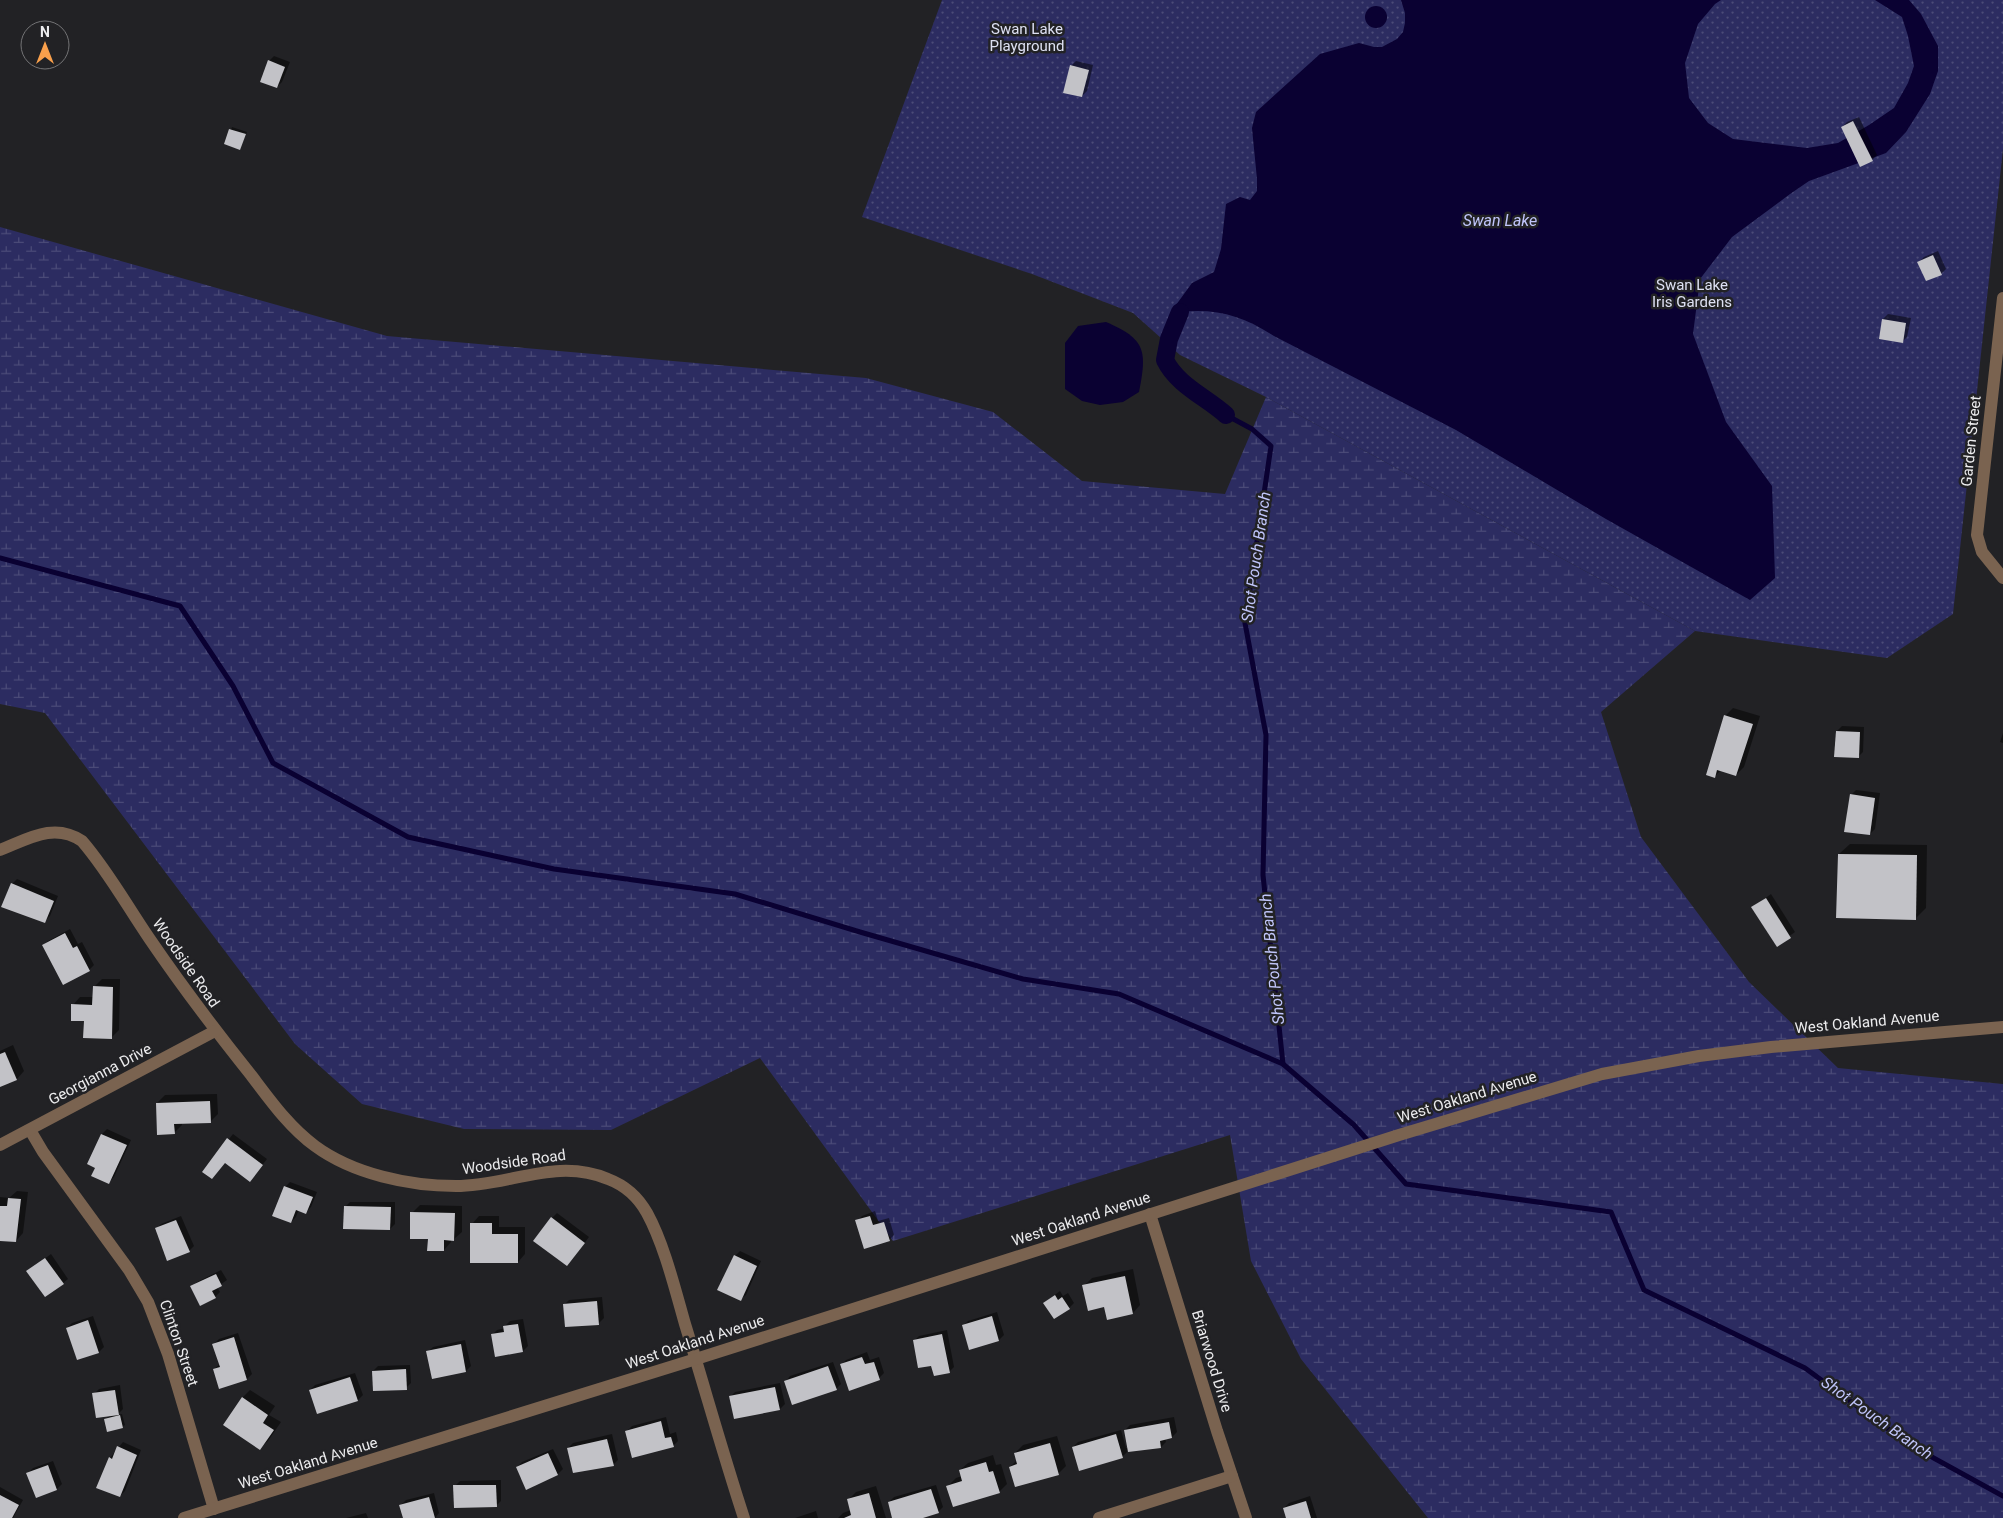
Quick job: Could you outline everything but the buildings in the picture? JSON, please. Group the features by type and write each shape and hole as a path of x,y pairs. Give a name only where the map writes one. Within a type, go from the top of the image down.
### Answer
{"street":[{"name":"Garden Street","path":"2003,298 1977,535 1982,552 2003,578"},
{"name":"Woodside Road","path":"0,850 46,833 62,832 73,835 82,842 90,850 192,1001 293,1128 316,1147 366,1172 409,1182 456,1186 490,1184 563,1169 590,1171 618,1183 636,1198 647,1213 675,1290 744,1518"},
{"name":"West Oakland Avenue","path":"184,1518 696,1359 1399,1135 1577,1081 1644,1065 1771,1047 2003,1027"},
{"name":"Georgianna Drive","path":"0,1145 216,1030"},
{"name":"Clinton Street","path":"30,1130 43,1152 129,1270 148,1302 168,1354 214,1509"},
{"name":"Briarwood Drive","path":"1150,1214 1246,1518"},
{"path":"1099,1518 1232,1476"}],"green space":[{"name":"Swan Lake Iris Gardens","path":"942,0 2003,0 2003,149 1953,614 1887,658 1695,631 1266,397 1180,355 1133,313 1032,274 862,217"},
{"path":"0,227 387,336 866,378 993,412 1082,481 1225,494 1266,397 1695,631 1601,712 1641,837 1749,982 1838,1068 2003,1084 2003,1518 1428,1518 1301,1359 1251,1261 1230,1135 893,1241 760,1058 611,1130 464,1129 362,1104 295,1044 45,713 0,704"}],"water":[{"name":"Swan Lake","path":"1401,0 1721,0 1715,4 1698,24 1685,63 1689,98 1708,123 1733,139 1807,148 1838,143 1869,125 1894,108 1908,83 1914,66 1902,17 1875,0 1909,0 1921,14 1938,46 1938,71 1930,94 1906,132 1886,153 1809,181 1790,194 1732,237 1700,279 1693,334 1726,422 1772,486 1775,578 1750,600 1606,519 1456,430 1263,329 1229,315 1206,311 1180,312 1176,305 1192,283 1214,272 1221,249 1226,204 1240,197 1250,200 1257,191 1252,128 1256,112 1320,54 1359,43 1382,47 1397,39 1403,32 1405,23 1405,13"},
{"path":"1376,6 1384,9 1387,17 1384,25 1376,28 1368,25 1365,17 1368,9"},
{"path":"1106,322 1129,334 1136,341 1143,356 1143,366 1139,392 1123,402 1100,405 1082,401 1065,389 1065,343 1078,326"}],"waterway":[{"name":"Shot Pouch Branch","path":"1180,312 1169,339 1165,360 1170,369 1184,384 1226,415"},
{"name":"Shot Pouch Branch","path":"1226,415 1252,429 1271,446 1245,623 1266,735 1263,875 1283,1064"},
{"path":"0,558 180,606 233,686 273,763 408,837 554,869 735,894 1023,979 1119,994 1283,1064 1354,1125 1406,1184 1611,1212 1644,1290 1805,1368 1910,1445 2003,1496"}],"park label":[{"name":"Swan Lake Playground","path":"1027,38"}]}
